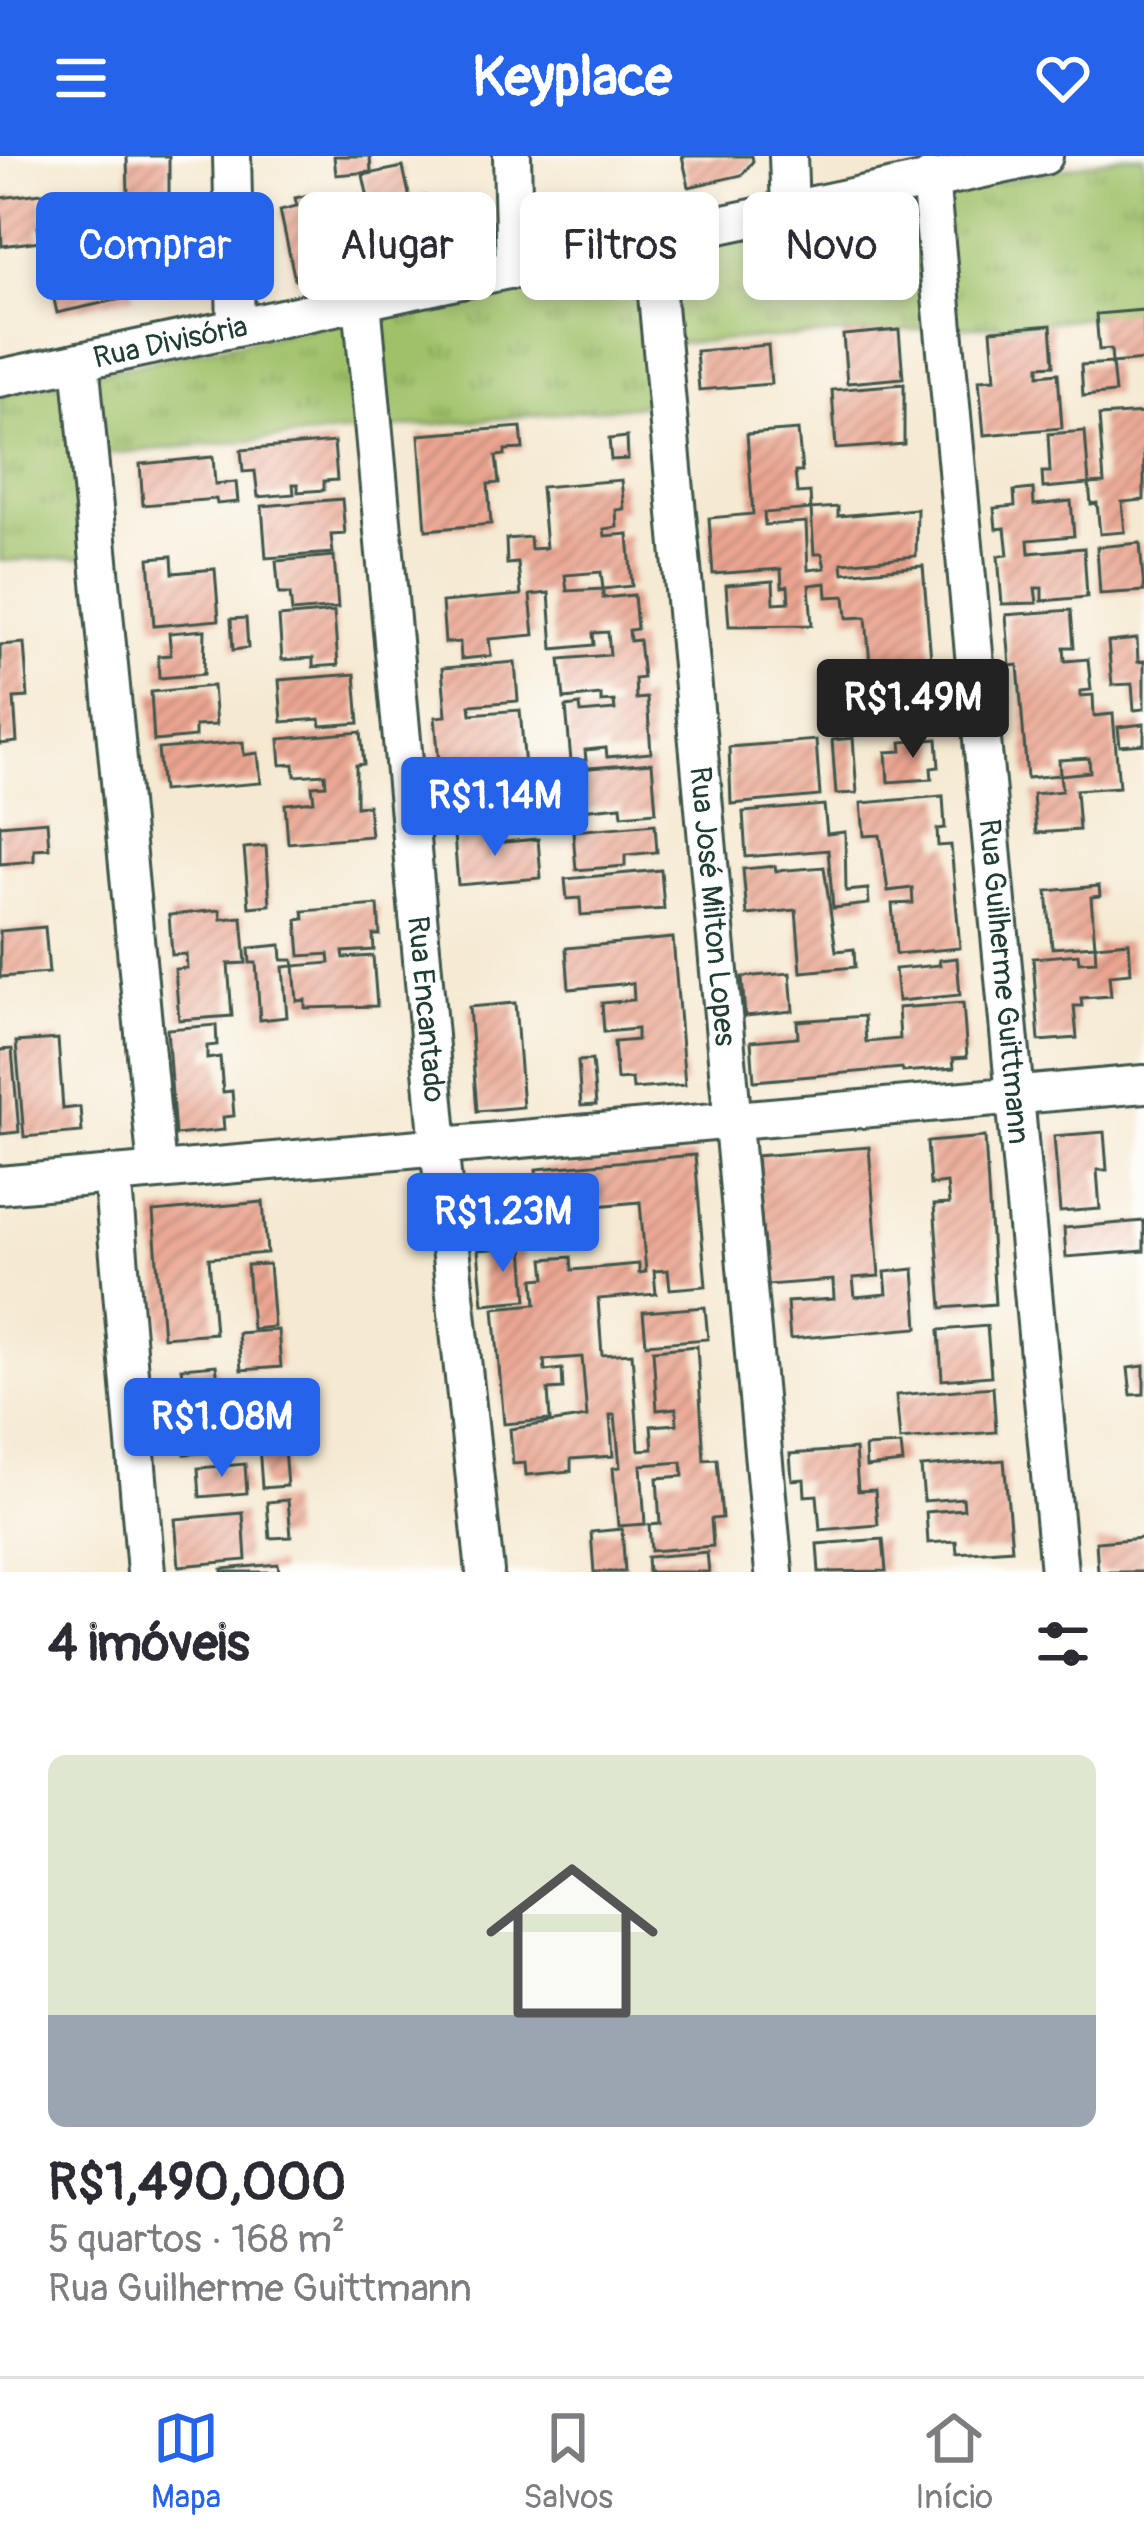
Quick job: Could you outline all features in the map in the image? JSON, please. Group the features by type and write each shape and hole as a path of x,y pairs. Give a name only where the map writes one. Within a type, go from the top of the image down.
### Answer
{"street":[{"path":"232,156 236,328"},
{"path":"512,156 514,271"},
{"path":"788,156 789,192"},
{"name":"Rua Divisória","path":"869,192 1044,156"},
{"name":"Rua Guilherme Guittmann","path":"930,178 1059,1572"},
{"name":"Rua Divisória","path":"0,378 520,270"},
{"name":"Rua José Milton Lopes","path":"657,300 774,1572"},
{"name":"Rua Encantado","path":"362,301 439,1146 485,1572"},
{"path":"80,362 157,1171"},
{"path":"0,1185 1144,1084"},
{"path":"112,1174 146,1572"}],"green space":[{"path":"1123,156 1144,156 1144,311 1038,323 648,345 647,405 106,454 84,557 0,561 0,393 441,300 496,300 496,288 520,283 520,300 719,300 719,241 743,236 743,300 919,300 919,199"}],"building":[{"path":"127,156 169,156 169,192 128,192"},
{"path":"334,156 370,156 371,172 336,175"},
{"path":"682,156 752,156 753,161 742,175 689,187"},
{"path":"403,167 408,192 367,192 363,175"},
{"path":"36,194 36,242 2,246 0,198"},
{"path":"298,197 295,280 280,210 297,206"},
{"path":"54,300 116,300 57,313"},
{"path":"1144,310 1144,360 1112,363 1111,349 1099,350 1096,314"},
{"path":"1051,325 1054,365 1039,366 1039,375 1058,373 1062,428 984,435 979,380 995,379 991,330"},
{"path":"899,330 903,378 847,383 843,335"},
{"path":"768,345 771,384 699,390 696,351"},
{"path":"1112,363 1115,393 1083,396 1081,365"},
{"path":"904,384 904,444 836,449 832,390"},
{"path":"1144,413 1144,500 1122,502 1125,532 1100,534 1097,503 1091,504 1089,484 1104,483 1099,416"},
{"path":"521,427 523,449 496,456 499,483 488,484 491,524 426,530 419,435"},
{"path":"798,430 802,472 795,472 797,493 810,492 811,509 838,507 838,516 917,509 916,556 842,563 843,573 923,566 932,671 871,676 866,617 847,618 845,596 827,597 826,583 809,585 812,625 729,626 726,585 773,581 774,603 789,602 781,569 713,574 709,518 753,514 747,434","holes":["811,509 814,554 822,554 825,568 808,570 806,522 765,525 764,513"]},
{"path":"1085,431 1089,484 1043,488 1042,472 1050,472 1048,434"},
{"path":"627,437 628,459 611,460 609,439"},
{"path":"334,442 337,480 324,481 324,490 298,492 298,484 293,484 294,494 258,497 255,471 243,472 241,450"},
{"path":"213,457 215,484 236,482 238,502 217,504 216,499 143,505 140,464"},
{"path":"621,480 624,509 616,510 617,527 604,529 605,536 628,534 632,586 603,589 603,598 634,595 637,629 629,630 630,641 639,640 643,678 635,679 636,699 647,698 651,753 607,757 606,748 585,750 586,760 571,761 566,707 580,705 581,713 615,710 614,701 601,702 601,695 564,699 560,659 610,655 608,632 593,633 594,645 553,649 549,593 530,595 534,635 489,639 491,656 461,659 460,642 445,643 442,602 521,595 518,563 507,564 506,539 530,537 531,549 546,548 541,487","holes":["601,572 603,589 567,591 565,575"]},
{"path":"1033,489 1034,505 1071,501 1074,536 1028,540 1029,553 1084,548 1087,597 1042,601 1042,588 1035,588 1037,603 1002,604 998,556 1008,555 1005,528 996,529 994,508 1015,506 1014,491"},
{"path":"342,499 345,534 331,535 333,553 266,558 262,506"},
{"path":"1140,543 1144,591 1100,594 1097,547"},
{"path":"172,556 173,573 215,569 219,620 154,626 149,558"},
{"path":"334,556 338,608 292,612 290,594 279,594 276,561"},
{"path":"1071,610 1074,647 1064,647 1065,661 1088,659 1091,690 1080,691 1080,696 1093,695 1094,716 1113,714 1119,787 1076,790 1079,830 1036,833 1033,794 1062,791 1060,775 1027,778 1018,665 1010,666 1006,615","holes":["1089,758 1090,772 1060,775 1059,760"]},
{"path":"334,612 338,665 313,667 313,658 282,660 279,617"},
{"path":"246,618 248,648 233,650 231,619"},
{"path":"205,630 204,674 159,678 158,656 171,655 169,633"},
{"path":"1137,639 1138,662 1144,661 1144,709 1134,710 1132,684 1112,685 1108,642"},
{"path":"24,643 28,697 14,698 17,742 0,744 0,645"},
{"path":"515,662 518,701 470,705 471,714 520,710 527,790 454,797 452,774 440,775 435,717 446,716 442,668"},
{"path":"355,674 359,723 282,722 279,680"},
{"path":"213,686 216,725 195,726 195,737 154,741 151,692"},
{"path":"1144,724 1144,744 1120,746 1118,727"},
{"path":"361,732 364,764 356,765 356,806 368,805 371,836 288,843 285,804 314,801 312,786 326,785 325,774 295,776 294,764 281,765 279,739"},
{"path":"853,738 857,793 836,794 832,740"},
{"path":"937,739 939,767 931,768 932,779 888,782 886,752 902,751 901,742"},
{"path":"816,740 820,796 731,804 729,747"},
{"path":"243,742 244,755 258,753 261,783 162,791 158,749"},
{"path":"652,763 656,812 622,815 621,806 580,810 577,769"},
{"path":"943,796 945,828 937,829 938,846 951,845 960,948 896,954 892,904 913,903 912,888 888,891 880,835 864,836 861,803"},
{"path":"824,805 827,834 845,832 846,891 868,889 869,904 833,908 828,850 746,857 743,812"},
{"path":"47,821 49,848 34,849 34,861 0,864 0,825"},
{"path":"655,824 657,852 625,855 625,866 576,870 573,831"},
{"path":"493,832 494,843 538,839 541,878 458,885 454,835"},
{"path":"266,846 270,905 249,907 244,848"},
{"path":"775,866 776,871 824,867 836,951 854,949 855,967 801,972 796,910 747,915 743,869"},
{"path":"661,870 664,909 581,915 580,898 567,899 565,879"},
{"path":"1099,886 1100,896 1091,897 1095,945 1052,948 1047,891"},
{"path":"378,905 380,935 373,935 374,950 343,952 344,958 373,956 377,1006 305,1008 305,1000 297,1001 294,966 330,963 329,954 300,956 297,920 304,919 303,911"},
{"path":"220,910 221,919 242,917 246,963 228,964 232,1016 179,1020 175,969 187,968 186,954 172,955 169,915"},
{"path":"45,927 49,973 0,977 0,931"},
{"path":"673,938 685,1085 633,1089 632,1079 617,1080 614,1042 637,1040 637,1029 604,1032 602,1003 634,1000 633,983 569,989 566,948"},
{"path":"1129,942 1131,973 1109,975 1111,996 1081,998 1082,1006 1074,1006 1077,1038 1039,1041 1033,958 1078,954 1079,962 1096,961 1095,945"},
{"path":"281,945 282,960 293,960 294,966 283,967 287,1017 260,1020 256,963 250,963 249,948"},
{"path":"957,958 960,995 898,1001 895,969 940,965 939,960"},
{"path":"790,973 793,1011 745,1016 742,977"},
{"path":"515,1003 523,1107 477,1111 469,1007"},
{"path":"963,1003 967,1057 953,1058 954,1068 754,1081 751,1041 798,1037 797,1021 864,1016 866,1042 900,1039 898,1008"},
{"path":"216,1025 217,1045 207,1046 207,1059 220,1057 223,1092 232,1091 234,1116 223,1117 224,1130 175,1135 167,1029"},
{"path":"58,1039 63,1109 80,1107 82,1132 24,1137 16,1042"},
{"path":"12,1049 19,1132 0,1134 0,1050"},
{"path":"592,1060 596,1105 581,1106 578,1061"},
{"path":"1104,1132 1107,1170 1097,1170 1100,1209 1060,1212 1054,1136"},
{"path":"985,1137 995,1304 942,1308 934,1205 949,1204 947,1183 930,1185 927,1142"},
{"path":"869,1147 879,1276 853,1278 855,1297 887,1294 885,1272 914,1269 918,1328 790,1339 787,1302 834,1299 833,1280 767,1285 756,1156"},
{"path":"695,1155 706,1286 670,1289 668,1270 654,1271 656,1294 598,1299 602,1355 632,1353 639,1450 653,1449 651,1426 677,1424 676,1408 657,1410 653,1350 697,1346 704,1460 717,1459 722,1518 711,1519 713,1546 651,1551 649,1525 660,1524 657,1478 683,1476 682,1462 641,1465 645,1524 618,1526 615,1415 610,1415 613,1456 571,1459 571,1471 526,1475 525,1463 513,1464 510,1429 587,1417 582,1357 544,1360 545,1371 562,1369 563,1389 548,1390 550,1420 504,1424 494,1308 536,1304 534,1279 546,1278 544,1259 571,1257 572,1270 639,1264 639,1273 646,1272 640,1202 584,1207 583,1196 570,1197 571,1208 540,1210 536,1169"},
{"path":"516,1188 519,1217 483,1220 481,1191"},
{"path":"263,1202 267,1253 209,1258 215,1333 163,1337 153,1212"},
{"path":"1144,1221 1144,1251 1066,1257 1064,1228"},
{"path":"523,1247 527,1300 483,1304 478,1250"},
{"path":"269,1264 274,1327 252,1329 247,1265"},
{"path":"705,1307 708,1339 646,1344 643,1312"},
{"path":"987,1326 991,1376 942,1380 939,1330"},
{"path":"278,1330 281,1367 241,1370 238,1333"},
{"path":"216,1365 227,1450 185,1454 182,1416 190,1416 181,1368"},
{"path":"1144,1366 1144,1394 1131,1395 1128,1368"},
{"path":"279,1385 287,1486 262,1488 255,1387"},
{"path":"993,1387 996,1432 900,1440 896,1395"},
{"path":"901,1445 903,1463 866,1467 865,1447"},
{"path":"855,1449 858,1491 875,1490 878,1525 820,1530 817,1495 805,1496 804,1479 792,1480 790,1454"},
{"path":"1004,1460 1012,1549 957,1553 956,1541 928,1543 926,1512 964,1509 963,1498 924,1501 921,1467"},
{"path":"245,1464 247,1493 200,1497 198,1468"},
{"path":"288,1500 291,1537 270,1538 267,1502"},
{"path":"243,1513 246,1560 179,1566 175,1519"},
{"path":"622,1529 625,1572 594,1572 591,1532"},
{"path":"1144,1538 1144,1572 1098,1572 1096,1542"},
{"path":"883,1539 886,1571 819,1572 817,1544"},
{"path":"707,1552 709,1572 648,1572 647,1557"},
{"path":"278,1564 279,1572 222,1572 222,1569"}]}
